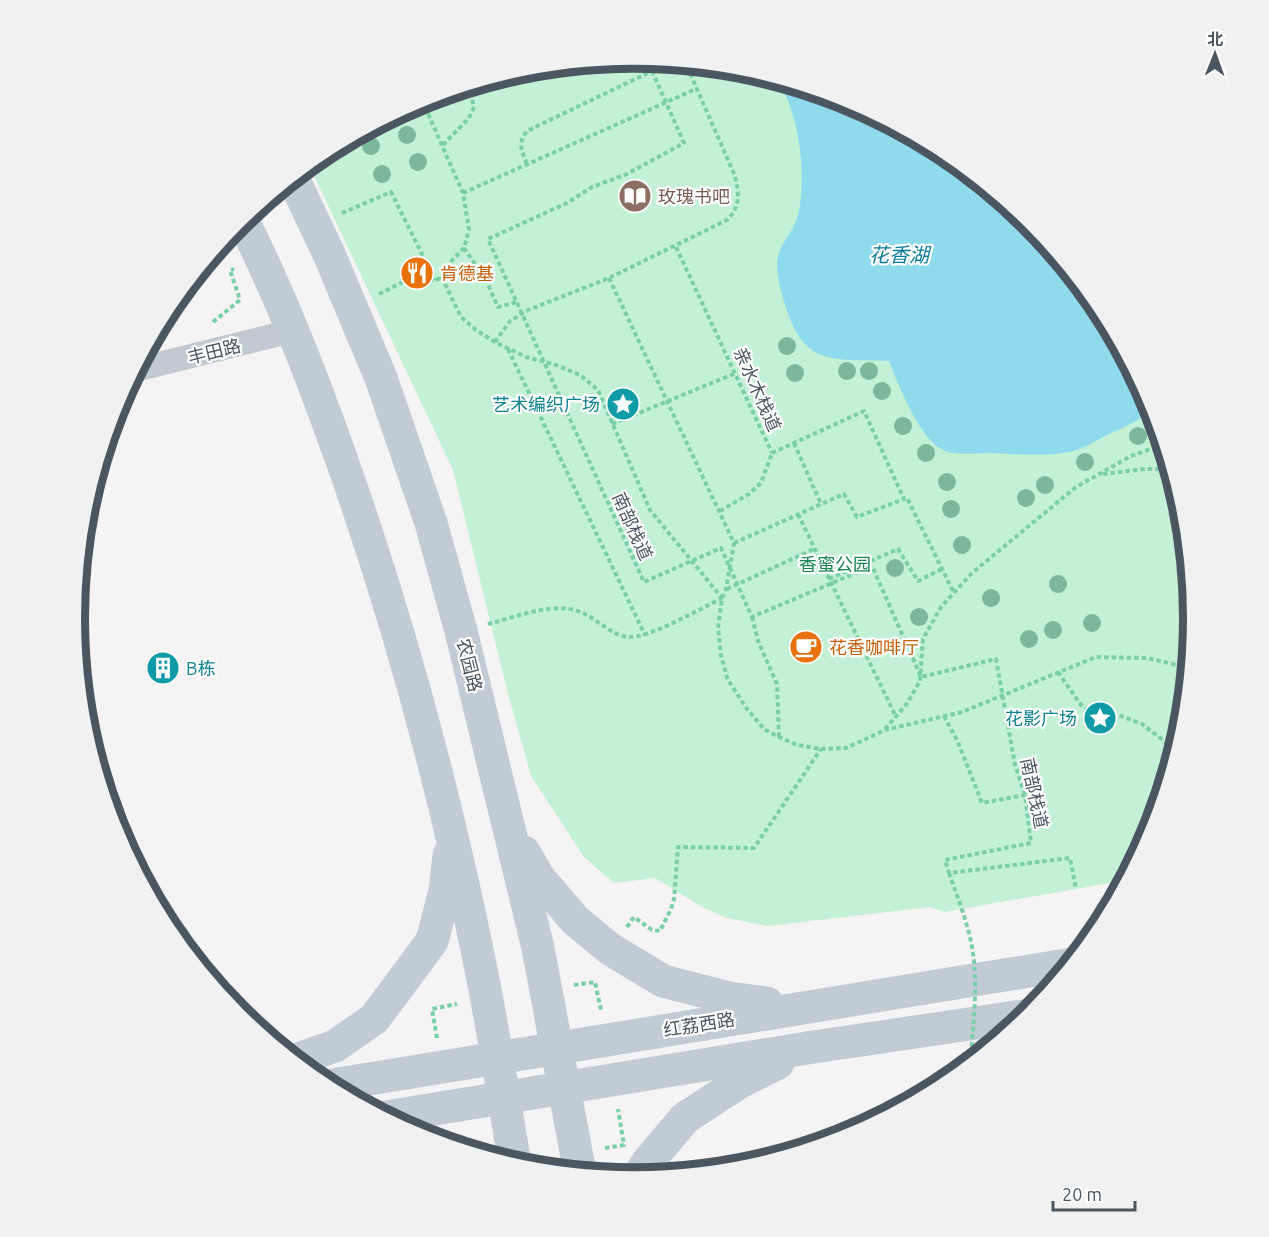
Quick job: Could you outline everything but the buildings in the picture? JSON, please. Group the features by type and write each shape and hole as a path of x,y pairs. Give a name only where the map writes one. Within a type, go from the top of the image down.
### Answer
{"main road":[{"name":"农园路","path":"297,186 381,378 431,523 461,631 538,948 578,1165"},
{"path":"247,229 274,286 319,398 373,549 417,698 451,830 482,971 513,1154"},
{"path":"510,827 539,878 575,920 610,949 663,981 729,999 800,1007 807,1048"},
{"path":"304,1057 335,1046 374,1019 432,941 445,891 451,830"},
{"name":"红荔西路","path":"342,1083 1060,966"},
{"path":"399,1115 807,1048 1012,1018"},
{"path":"644,1168 685,1118 740,1082 807,1048"}],"street":[{"name":"丰田路","path":"146,367 292,331"}],"path":[{"name":"南部栈道","path":"527,164 520,147 521,138 527,131 652,71 684,143 627,174 592,187 567,202 488,239 644,582 721,548 752,617 872,566 921,677 996,659 1015,765 1025,795 1031,843 945,860 950,873"},
{"path":"495,342 510,321 528,310 609,278 676,247 727,220 738,206 739,193 735,176 690,72"},
{"path":"463,194 698,88"},
{"path":"443,146 469,118 474,107 471,94"},
{"path":"426,110 463,194 469,230 464,248 444,269 442,278 461,317 495,342 526,357 556,365 580,375 598,390 650,510 722,598"},
{"name":"亲水木栈道","path":"676,247 772,453 864,411 904,499"},
{"path":"464,248 486,280 498,307 517,302"},
{"path":"351,306 405,281 427,282 442,278"},
{"path":"609,278 734,543 718,628 721,656 728,680 747,709 764,729 797,745 821,750 846,748 885,730 962,712 1096,657 1147,658 1182,666"},
{"path":"507,348 645,635"},
{"path":"612,424 736,373"},
{"path":"794,442 820,504"},
{"path":"885,730 906,705 920,681 923,639 941,607 972,573 1076,487 1131,456 1157,449"},
{"path":"720,511 749,494 761,483 772,453"},
{"path":"1099,475 1145,469 1163,470"},
{"path":"734,543 844,494 857,517 907,498 954,593"},
{"path":"798,514 896,717"},
{"path":"726,589 814,549"},
{"path":"829,579 898,549 918,581 942,569"},
{"path":"461,631 543,610 564,608 583,613 605,628 628,637 645,635 722,598"},
{"path":"752,617 758,641 777,684 778,737"},
{"path":"1058,672 1081,705 1093,715 1118,715 1142,724 1169,745"},
{"path":"944,716 958,742 982,803 1025,795"},
{"path":"610,949 634,917 652,930 660,931 674,899 678,847 754,848 821,750"},
{"path":"971,1052 975,1006 973,954 950,873 1070,858 1076,889"}],"green space":[{"name":"香蜜公园","path":"634,69 706,74 777,88 811,98 878,126 940,162 997,205 1023,230 1048,256 1091,313 1127,375 1142,408 1165,476 1173,511 1183,583 1183,654 1179,690 1165,761 1155,795 1142,829 1116,882 944,912 930,907 768,926 727,918 702,907 655,878 614,883 584,857 531,776 507,690 453,470 313,174 329,162 391,126 458,98 527,80 563,74"}],"water":[{"name":"花香湖","path":"782,89 811,98 878,126 940,162 997,205 1048,256 1091,313 1127,375 1144,415 1088,445 1070,452 1040,455 953,453 934,444 918,424 889,361 835,359 810,348 800,338 792,322 782,296 778,273 778,256 795,223 801,198 802,171 799,143 788,100"}],"place":[{"name":"玫瑰书吧","path":"635,196"},
{"name":"肯德基","path":"417,273"},
{"name":"艺术编织广场","path":"623,404"},
{"name":"花香咖啡厅","path":"806,647"},
{"name":"B栋","path":"163,668"},
{"name":"花影广场","path":"1100,718"}]}
